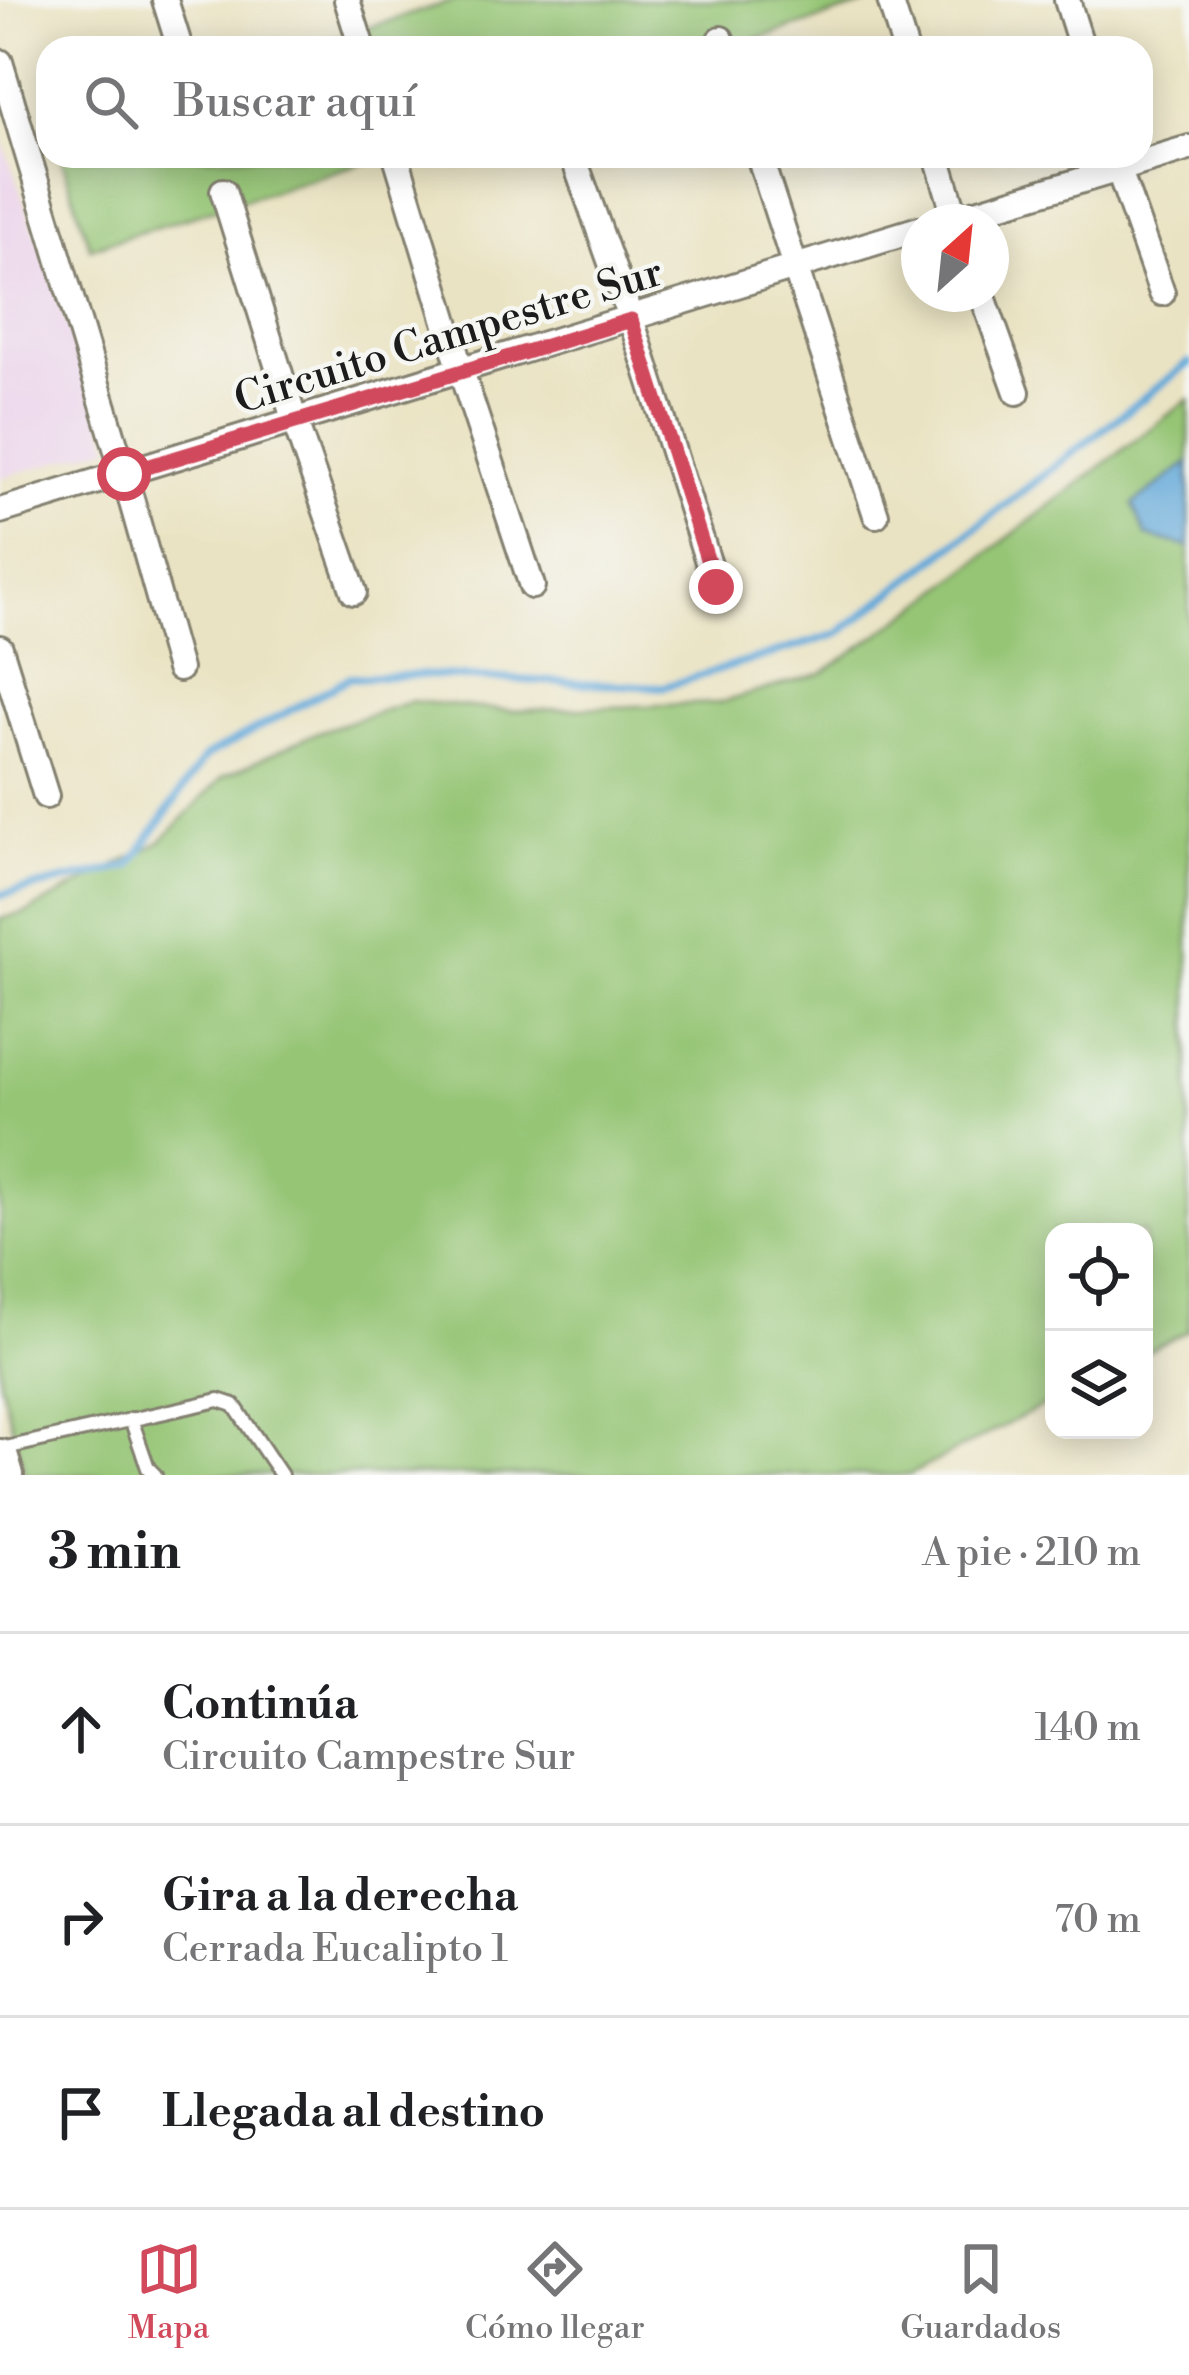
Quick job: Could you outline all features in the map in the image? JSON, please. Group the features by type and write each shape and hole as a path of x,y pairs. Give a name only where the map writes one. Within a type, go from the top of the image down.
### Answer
{"street":[{"path":"164,0 176,36"},
{"path":"346,0 358,36"},
{"path":"890,0 901,36"},
{"path":"1067,0 1078,36"},
{"path":"0,62 179,669"},
{"path":"1153,155 1189,148"},
{"path":"400,168 532,586"},
{"path":"577,168 716,587"},
{"path":"763,168 876,515"},
{"path":"940,168 948,204"},
{"path":"1000,204 1102,168"},
{"path":"1118,168 1162,293"},
{"path":"224,191 355,592"},
{"name":"Circuito Campestre Sur","path":"0,511 901,234"},
{"path":"988,312 1017,392"},
{"path":"0,648 46,796"},
{"path":"0,1454 5,1475"}],"lane":[{"path":"0,1454 219,1400 234,1405 281,1475"},
{"path":"131,1419 148,1468 155,1475"}],"shaded area":[{"path":"0,134 110,446 0,478"}],"green space":[{"path":"456,0 881,0 766,36 341,36"},
{"path":"65,168 346,168 90,248"},
{"path":"1189,399 1189,1330 1153,1348 1153,1223 1045,1223 1045,1405 909,1475 25,1475 0,1381 0,919 28,912 160,842 223,777 318,732 412,701 509,711 719,703 823,673 923,603"}],"water":[{"path":"1189,462 1189,547 1146,536 1133,504"}],"waterway":[{"path":"0,895 130,866 205,757 349,678 422,675 663,687 838,634 1189,363"}],"route":[{"path":"124,474 631,320 716,587"}]}
